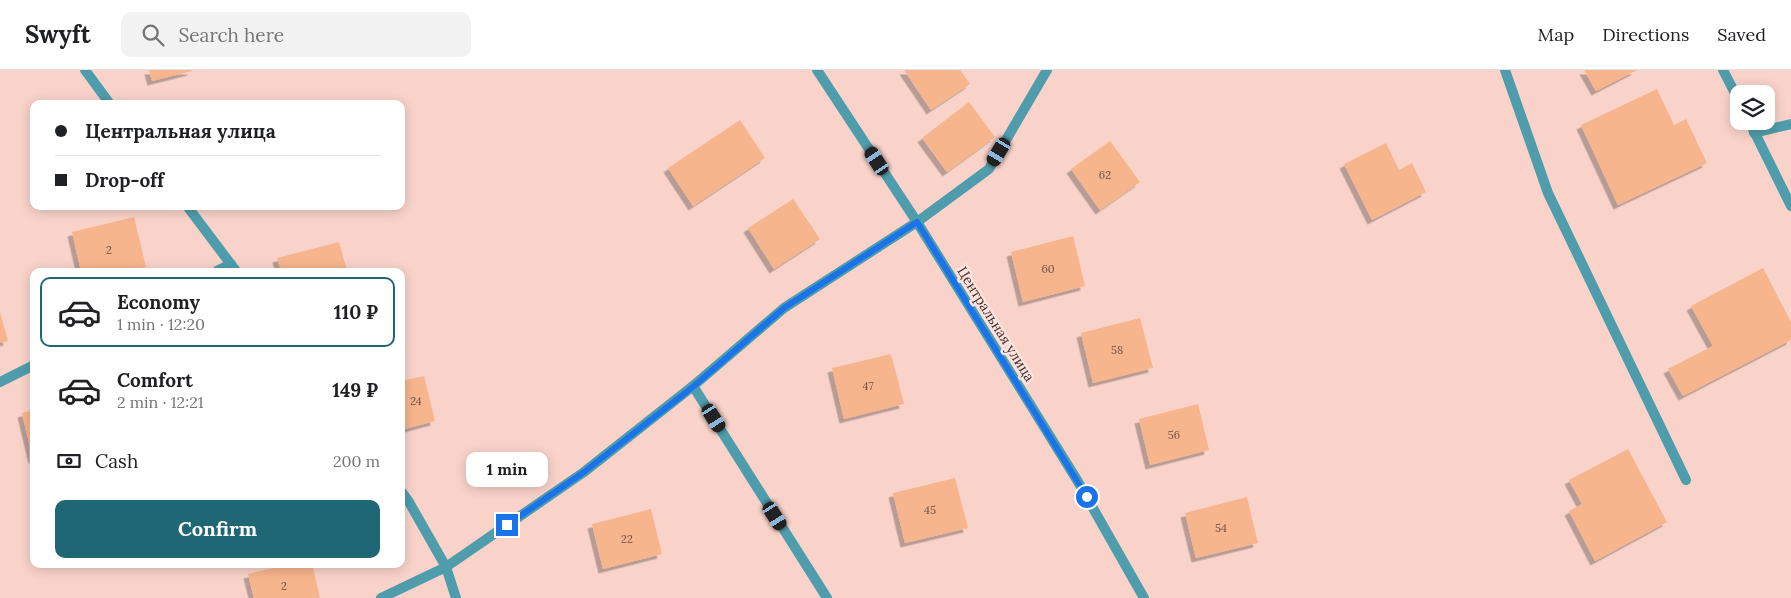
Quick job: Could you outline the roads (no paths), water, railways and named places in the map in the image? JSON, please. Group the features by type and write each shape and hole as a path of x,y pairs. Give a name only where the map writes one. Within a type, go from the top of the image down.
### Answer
{"street":[{"path":"85,70 107,100"},
{"name":"Центральная улица","path":"817,70 917,222 1078,480 1144,598"},
{"path":"381,598 446,567 584,472 694,386 784,308 917,222 989,169 1047,70"},
{"path":"1505,70 1548,193 1686,480"},
{"path":"1723,70 1731,85"},
{"path":"1754,133 1791,124"},
{"path":"1753,130 1791,206"},
{"path":"190,210 234,268"},
{"path":"0,382 30,367"},
{"path":"694,386 827,598"},
{"path":"405,496 446,567 456,598"}]}
